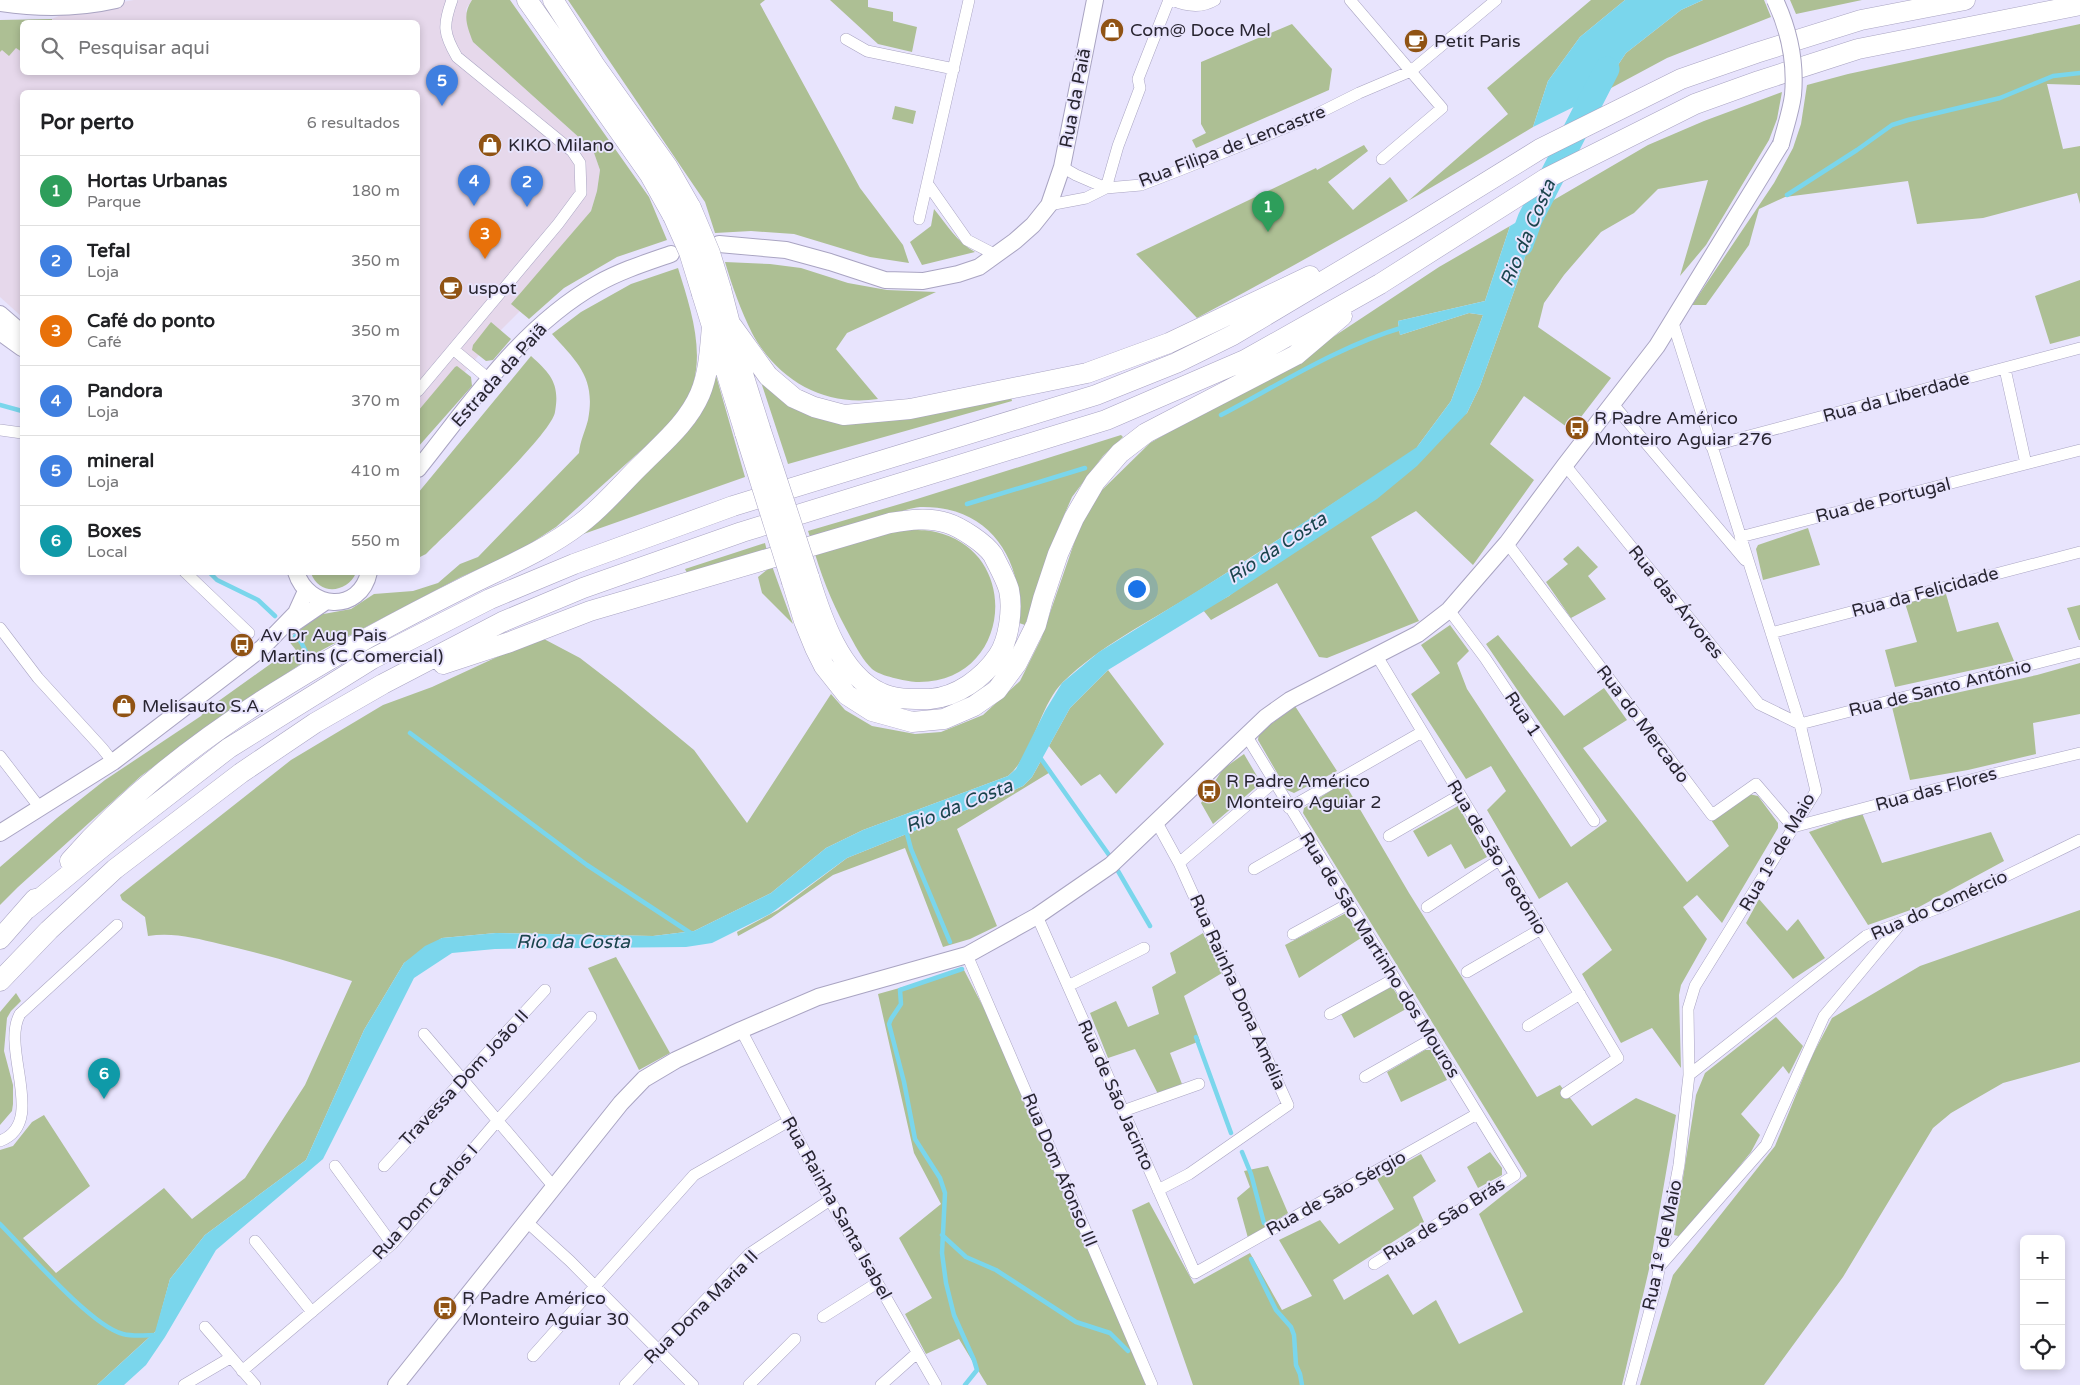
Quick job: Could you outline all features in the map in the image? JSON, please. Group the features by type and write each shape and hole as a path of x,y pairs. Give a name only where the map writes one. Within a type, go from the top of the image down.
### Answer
{"highway":[{"path":"527,0 650,175 682,212 710,253 711,291 722,326 744,374 753,430 800,580 804,622 824,666 847,695 872,711 912,722 944,719 974,706 997,690 1017,663 1036,625 1058,554 1074,518 1095,482 1120,453 1146,433 1296,354 1380,284"},
{"path":"553,0 594,64 667,166 682,212"},
{"path":"27,909 127,826 229,748 372,659 490,599 574,564 733,506 1096,395 1176,363 1233,335 1412,229 1540,149 1681,79 1756,52 1862,20 1965,0"},
{"path":"0,981 49,930 115,869 241,773 316,723 383,684 502,622 583,588 742,532 1106,420 1245,360 1430,254 1545,179 1695,104 1858,49 2080,5"},
{"path":"722,326 768,376 794,398 814,407 844,415 910,409 1087,374 1168,343 1412,229"},
{"path":"0,939 95,833 158,777 222,727 291,682 378,631 520,561 582,523 684,421 700,394 722,326"},
{"path":"383,684 510,642 590,611 890,523 920,519 947,523 969,534 992,554 1009,590 1010,626 999,655 983,674 967,686 940,698 913,700 882,694 864,682 841,654 820,613 800,580"}],"street":[{"path":"0,3 70,8 116,0"},
{"path":"420,390 558,224 581,193 580,163 572,151 457,57 449,43 445,22 452,0"},
{"path":"919,219 970,0"},
{"name":"Rua da Paiã","path":"1062,167 1094,0"},
{"path":"719,244 786,250 885,280 923,281 958,274 979,267 1033,225 1048,205 1062,167 1106,188 1118,146 1140,88 1138,79 1171,0 1183,5 1196,5 1210,3 1215,0"},
{"path":"1350,0 1442,108 1382,159"},
{"name":"Rua Filipa de Lencastre","path":"1048,205 1086,198 1106,188 1141,185 1307,119 1359,93 1410,72 1496,0"},
{"path":"396,1385 620,1103 644,1079 676,1060 818,997 967,955 1037,916 1110,865 1266,717 1290,700 1418,634 1448,610 1507,543 1564,465 1657,346 1781,144 1793,96 1793,77 1788,33 1775,0"},
{"path":"846,39 867,51 954,69"},
{"path":"927,183 967,240 996,255"},
{"name":"Estrada da Paiã","path":"420,467 518,347 541,324 568,302 596,284 634,267 671,254"},
{"path":"0,314 20,332"},
{"name":"Rua 1º de Maio","path":"1630,1385 1659,1268 1679,1165 1689,1075 1688,1009 1695,986 1816,791 1800,724 1672,320"},
{"path":"0,332 20,347"},
{"path":"453,349 490,380"},
{"name":"Rua da Liberdade","path":"1711,446 2080,350"},
{"path":"2005,369 2026,464"},
{"path":"1612,403 1748,563"},
{"path":"0,430 20,433"},
{"name":"Rua de Portugal","path":"1740,536 2080,450"},
{"name":"Rua das Árvores","path":"1564,465 1759,704 1800,724"},
{"name":"Rua do Mercado","path":"1507,543 1712,815 1756,784 1793,827"},
{"name":"Rua da Felicidade","path":"1771,632 2080,552"},
{"path":"188,575 249,633"},
{"path":"297,575 299,582 306,591 315,598 325,602 346,600 356,595 363,587 368,575"},
{"path":"277,634 296,613 306,591"},
{"path":"0,833 113,762 169,721 277,634 325,602"},
{"name":"Rua 1","path":"1448,610 1485,658 1594,820"},
{"path":"0,628 38,678 113,762"},
{"name":"Rua de Santo António","path":"1800,724 2080,652"},
{"name":"Rua de São Teotónio","path":"1377,656 1618,1058 1566,1093"},
{"path":"1290,808 1422,732"},
{"name":"Rua de São Martinho dos Mouros","path":"1246,735 1515,1175"},
{"name":"Rua das Flores","path":"1793,827 1996,773 2080,754"},
{"path":"0,756 40,808"},
{"path":"1179,863 1274,782"},
{"path":"1389,836 1460,795"},
{"name":"Rua Rainha Dona Amélia","path":"1156,821 1179,863 1288,1106 1189,1174 1158,1190"},
{"path":"1254,869 1308,838"},
{"name":"Rua do Comércio","path":"1689,1075 1866,936 1946,906 2080,840"},
{"path":"1427,907 1499,860"},
{"path":"1293,934 1348,904"},
{"name":"Rua de São Jacinto","path":"1037,916 1195,1273"},
{"path":"1659,1268 1766,1145 1824,1016 1902,922"},
{"path":"0,1141 16,1129 21,1118 20,1083 14,1037 16,1020 20,1014 117,925"},
{"path":"1467,972 1540,929"},
{"path":"1068,986 1144,948"},
{"name":"Rua Dom Afonso III","path":"967,955 1152,1385"},
{"path":"1330,1014 1394,979"},
{"name":"Travessa Dom João II","path":"384,1166 545,990"},
{"path":"1528,1026 1580,994"},
{"name":"Rua Dom Carlos I","path":"242,1371 392,1244 498,1120 591,1017"},
{"name":"Rua Rainha Santa Isabel","path":"742,1030 830,1200 936,1385"},
{"path":"424,1034 554,1187"},
{"path":"1365,1077 1432,1039"},
{"path":"1123,1111 1199,1084"},
{"name":"Rua de São Sérgio","path":"1195,1273 1477,1114"},
{"path":"532,1356 596,1287 694,1175 789,1121"},
{"path":"335,1166 392,1244"},
{"name":"Rua de São Brás","path":"1374,1264 1515,1175"},
{"name":"Rua Dona Maria II","path":"626,1385 657,1349 749,1254 830,1200"},
{"path":"527,1222 596,1287 693,1385"},
{"path":"256,1241 312,1312"},
{"path":"823,1317 877,1283"},
{"path":"205,1327 255,1385"},
{"path":"749,1385 795,1339"},
{"path":"881,1385 917,1353"},
{"path":"184,1385 230,1358"}],"shaded area":[{"path":"134,0 472,0 466,9 473,42 593,150 600,170 597,191 591,211 512,304 520,311 494,337 420,426 420,90 20,90 20,315 0,297 0,41 20,33 20,75 420,75 420,20 49,20 71,11"}],"green space":[{"path":"472,0 510,0 649,197 667,240 617,257 564,288 529,319 511,304 591,211 597,191 600,170 593,150 473,42 467,26 466,16"},
{"path":"568,0 765,0 760,4 860,188 903,245 909,263 870,257 794,234 751,231 715,233 705,202"},
{"path":"830,0 868,0 868,7 893,12 893,21 917,27 912,52 878,44"},
{"path":"1591,0 1625,0 1580,37 1548,81 1533,127 1408,201 1508,114 1487,88"},
{"path":"1703,0 1764,0 1771,17 1667,58 1598,95 1626,53 1681,10"},
{"path":"1790,0 1862,0 1796,14"},
{"path":"52,19 20,20 20,51 16,48 9,56 2,50 0,52 0,20"},
{"path":"1292,24 1332,69 1329,90 1196,148 1192,140 1206,133 1201,124 1201,62"},
{"path":"2080,24 2080,85 2047,84 2063,149 2080,146 2080,204 2077,193 1983,218 1917,224 1908,181 1785,197 1759,209 1749,245 1706,305 1692,305 1774,183 1793,148 1801,124 1807,85 1848,74"},
{"path":"1782,92 1777,119 1769,140 1706,245 1680,276 1708,180 1658,189 1634,213 1601,232 1564,275 1544,303 1538,327 1611,378 1571,430 1524,396 1490,444 1534,480 1473,565 1416,511 1371,537 1419,621 1327,658 1319,657 1277,583 1211,620 1203,610 1229,596 1364,483 1192,595 1108,646 1077,669 1055,692 1024,756 1008,776 863,830 826,848 771,893 694,931 653,936 496,933 442,938 404,963 364,1030 306,1160 205,1235 170,1279 156,1331 97,1385 0,1385 0,1150 13,1146 32,1122 44,1115 90,1186 23,1238 56,1273 164,1188 192,1219 245,1178 305,1085 352,981 270,956 184,936 148,936 145,917 122,900 120,895 291,760 383,705 432,687 538,638 544,639 580,658 694,750 747,823 831,694 845,710 872,726 915,734 941,732 983,715 1020,681 1041,639 1082,520 1101,491 1150,443 1330,339 1439,267 1510,226 1485,301 1398,321 1400,335 1469,313 1483,315 1451,401 1417,447 1467,413 1480,386 1517,283 1540,208 1648,145 1704,121"},
{"path":"895,106 916,111 913,124 892,119"},
{"path":"1364,145 1368,151 1328,182 1353,210 1390,177 1408,201 1197,318 1136,254 1316,168 1317,170"},
{"path":"934,209 958,238 975,252 922,265 910,242 931,226"},
{"path":"725,262 770,264 801,268 848,283 887,290 936,292 847,333 836,349 878,399 840,399 805,387 775,365 752,333"},
{"path":"678,268 693,321 697,358 695,376 690,393 681,410 666,428 556,527 519,551 461,577 322,650 215,721 141,776 0,905 0,867 105,780 201,716 206,710 283,655 299,654 288,640 318,615 351,609 374,594 413,591 438,583 460,564 478,557 579,453 590,405 587,382 577,363 552,334 581,312 631,284"},
{"path":"2080,280 2080,336 2050,344 2035,296"},
{"path":"491,322 511,339 493,360 486,361 472,350 473,345"},
{"path":"531,356 549,374 555,387 555,412 549,424 519,461 498,483 426,554 420,557 420,491"},
{"path":"457,366 471,377 472,386 420,445 420,409"},
{"path":"715,372 745,477 575,537"},
{"path":"760,379 820,416 1010,393 1012,401 788,464"},
{"path":"1121,435 1123,437 1103,456 1072,497 1059,527 1025,625 1019,623 1019,600 1015,578 1008,558 997,540 983,526 965,515 944,509 920,507 810,537 808,531 917,499"},
{"path":"1808,528 1820,565 1763,580 1756,549 1758,545"},
{"path":"902,530 938,532 969,548 986,568 994,593 994,618 987,643 971,664 947,678 916,682 887,676 872,669 858,650 840,618 826,587 815,554"},
{"path":"765,543 767,551 687,573 685,569"},
{"path":"1578,546 1598,567 1588,576 1606,599 1571,618 1546,582 1568,564 1563,559"},
{"path":"772,566 793,624 762,593 758,577"},
{"path":"312,575 355,575 346,585 333,589 320,586"},
{"path":"1946,594 1957,632 1998,622 2014,661 1895,687 1885,650 1917,642 1905,603"},
{"path":"2080,605 2080,640 2079,640 2067,608"},
{"path":"1450,625 1469,651 1457,663 1467,689 1571,847 1607,821 1486,644 1498,635 1564,716 1604,688 1627,720 1583,748 1687,882 1729,846 1711,820 1749,794 1758,796 1778,823 1778,828 1722,923 1697,895 1683,907 1707,939 1681,985 1679,995 1681,1068 1652,1028 1621,1043 1582,974 1612,950 1567,882 1539,899 1487,810 1506,791 1491,766 1466,779 1411,694 1440,673 1421,645"},
{"path":"2080,663 2080,714 2033,723 2036,754 1968,770 1910,780 1892,707 2037,675"},
{"path":"1108,670 1164,744 1116,794 1100,774 1081,786 1049,746 1070,708"},
{"path":"1295,706 1337,771 1294,793 1287,790 1258,740 1259,733"},
{"path":"1244,754 1261,783 1213,824 1201,803 1223,769"},
{"path":"1042,759 1052,771 957,829 997,926 970,939 943,947 905,848 833,875 771,918 738,936 737,932 778,910 847,858 1023,786 1032,777"},
{"path":"1344,782 1409,893 1537,1097 1560,1085 1592,1126 1636,1098 1676,1115 1650,1265 1622,1385 1193,1385 1132,1210 1149,1202 1194,1284 1250,1253 1282,1310 1312,1296 1279,1240 1320,1220 1339,1244 1394,1209 1377,1179 1421,1154 1436,1181 1413,1197 1424,1222 1333,1280 1344,1300 1388,1274 1413,1315 1436,1300 1459,1344 1523,1312 1479,1214 1527,1176 1303,813 1304,808"},
{"path":"1458,806 1487,857 1465,869 1451,844 1428,857 1413,831"},
{"path":"1862,813 1882,863 1991,832 2004,861 1919,907 1868,925 1809,832"},
{"path":"1759,899 1787,931 1798,919 1825,958 1793,979 1746,923"},
{"path":"2080,910 2080,1062 2003,1083 1951,1113 1933,1128 1843,1277 1764,1385 1640,1385 1673,1275 1775,1146 1812,1056 1832,1018 1920,966"},
{"path":"1346,913 1361,938 1299,978 1285,945"},
{"path":"1203,933 1222,973 1184,996 1200,1041 1170,1053 1182,1084 1158,1094 1135,1049 1108,1058 1090,1013 1116,1001 1128,1027 1159,1014 1152,987 1176,973 1170,953"},
{"path":"616,957 670,1053 639,1070 588,968"},
{"path":"964,970 991,1022 1146,1385 987,1385 959,1339 926,1354 905,1314 932,1298 899,1238 941,1204 914,1153 878,994"},
{"path":"1391,985 1406,1009 1354,1038 1341,1014"},
{"path":"16,993 21,1001 7,1018 4,1051 13,1085 13,1104 12,1111 0,1125 0,1012"},
{"path":"1776,1017 1803,1046 1789,1074 1783,1066 1741,1114 1760,1135 1751,1152 1682,1237 1674,1235 1696,1095 1705,1073"},
{"path":"1425,1050 1431,1050 1447,1080 1401,1102 1387,1072"},
{"path":"1490,1152 1502,1168 1502,1175 1478,1188 1467,1167"},
{"path":"1268,1166 1288,1213 1248,1238 1237,1198 1250,1187 1244,1171"}],"water":[{"path":"1625,0 1703,0 1681,10 1626,53 1598,95 1533,127 1548,81 1580,37"},
{"path":"1540,208 1517,283 1480,386 1467,413 1417,466 1377,499 1229,596 1108,670 1070,708 1032,777 1023,786 847,858 770,914 712,943 686,947 495,949 452,953 414,978 323,1159 216,1250 165,1337 146,1365 124,1385 97,1385 155,1332 170,1279 205,1235 306,1160 364,1030 404,963 425,946 442,938 496,933 653,936 694,931 771,893 826,848 863,830 1008,776 1016,769 1045,711 1062,683 1099,652 1249,559 1417,447 1451,401 1483,315 1469,313 1400,335 1398,321 1485,301 1510,226"}],"waterway":[{"name":"Rio da Costa","path":"1521,244 1530,219 1607,69"},
{"path":"1787,195 1892,125 2000,98 2053,76 2080,73"},
{"path":"1221,415 1333,355 1356,344 1404,327"},
{"path":"0,405 20,410"},
{"path":"967,504 1085,468"},
{"path":"212,575 217,580 258,600 275,616"},
{"path":"295,636 301,642 307,654"},
{"path":"410,733 587,865 692,934"},
{"path":"1039,756 1109,855"},
{"path":"906,830 911,849 950,942"},
{"path":"1118,871 1150,926"},
{"path":"962,969 900,990 901,1004 889,1024 904,1082 915,1139 940,1178 945,1193 942,1253 946,1283 954,1315 977,1370 965,1385"},
{"path":"1196,1037 1231,1133"},
{"path":"1242,1152 1251,1174 1264,1223"},
{"path":"0,1224 59,1286 94,1317 123,1334 136,1336 158,1335"},
{"path":"942,1235 966,1257 996,1270 1076,1322 1110,1333 1128,1351"},
{"path":"1251,1259 1276,1310 1291,1327 1294,1335 1296,1365 1302,1385"}],"place":[{"name":"Com@ Doce Mel","path":"1112,30"},
{"name":"Petit Paris","path":"1416,41"},
{"name":"mineral","path":"442,106"},
{"name":"KIKO Milano","path":"490,145"},
{"name":"Pandora","path":"474,206"},
{"name":"Tefal","path":"527,207"},
{"name":"Hortas Urbanas","path":"1268,232"},
{"name":"Café do ponto","path":"485,259"},
{"name":"uspot","path":"451,288"},
{"name":"R Padre Américo Monteiro Aguiar 276","path":"1577,428"},
{"name":"Av Dr Aug Pais Martins (C Comercial)","path":"242,645"},
{"name":"Melisauto S.A.","path":"124,706"},
{"name":"R Padre Américo Monteiro Aguiar 2","path":"1209,791"},
{"name":"Boxes","path":"104,1099"},
{"name":"R Padre Américo Monteiro Aguiar 30","path":"445,1308"}]}
